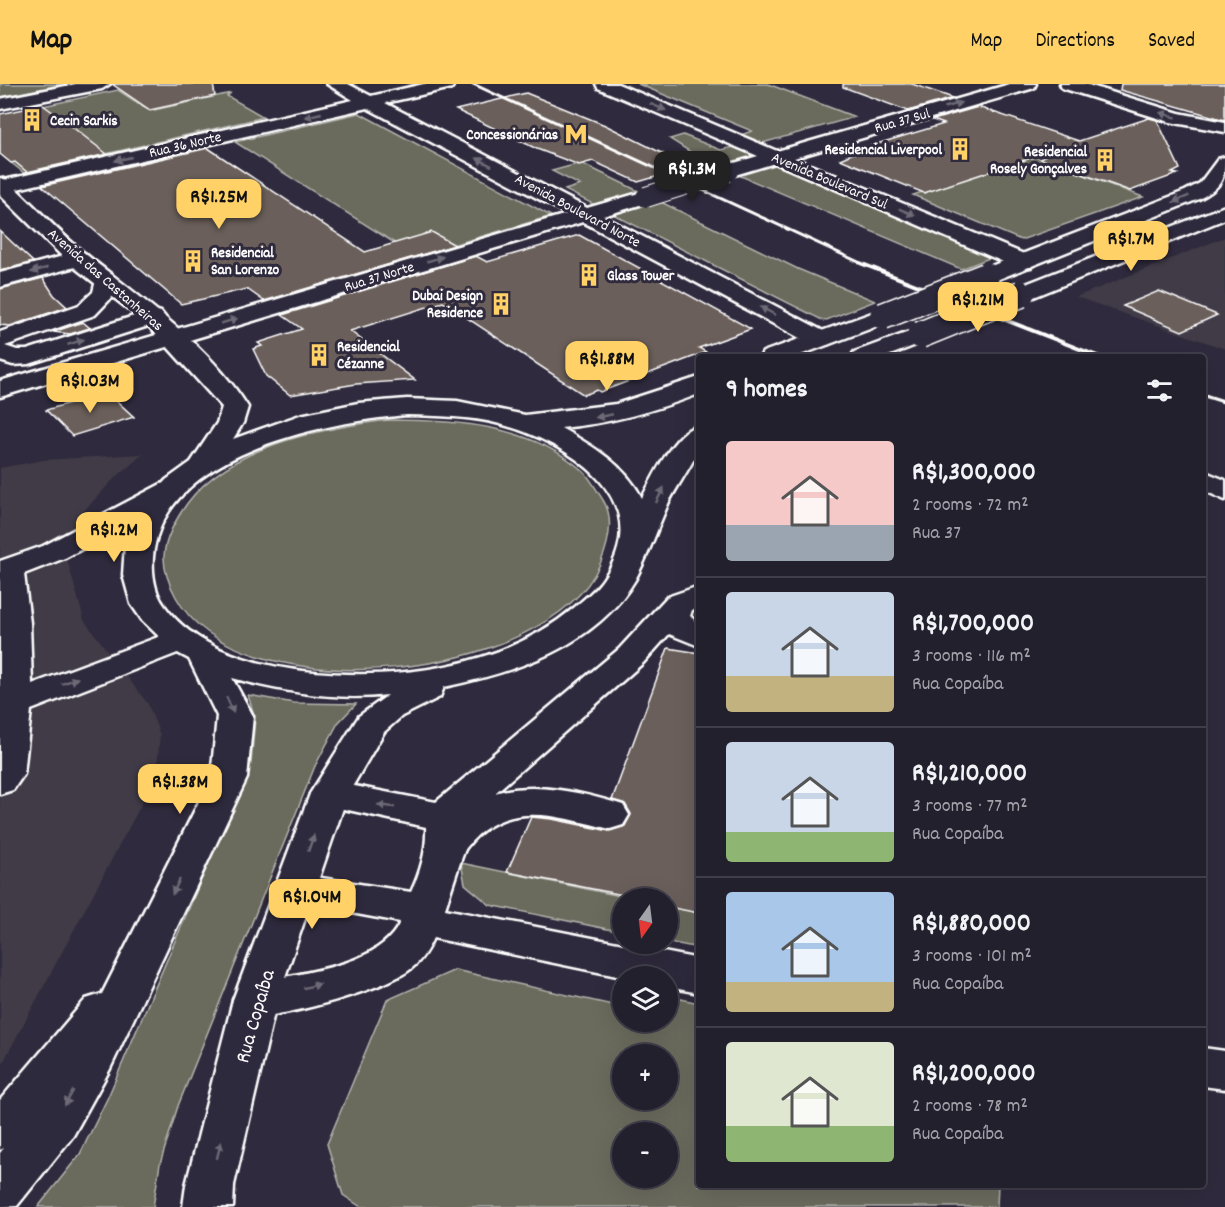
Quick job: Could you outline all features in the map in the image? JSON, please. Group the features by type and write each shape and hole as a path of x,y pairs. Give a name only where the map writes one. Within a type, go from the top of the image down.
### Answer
{"main road":[{"path":"0,104 102,84"},
{"name":"Avenida Boulevard Norte","path":"335,84 820,339"},
{"name":"Rua 36 Norte","path":"1,186 446,84"},
{"name":"Avenida Boulevard Sul","path":"604,84 1023,261"},
{"name":"Rua 37 Sul","path":"646,196 776,156 1028,84"},
{"path":"1068,84 1176,118 1225,127"},
{"path":"780,354 1192,195 1207,187 1225,163"},
{"name":"Avenida das Castanheiras","path":"1,186 78,259 153,317 227,394 235,407 230,423 201,465"},
{"name":"Rua 37 Norte","path":"0,389 646,196"},
{"path":"871,354 1225,212"},
{"path":"0,280 78,259"},
{"path":"0,340 87,310 104,294 105,281"},
{"path":"0,352 14,357 29,357 153,317"},
{"path":"0,782 6,774 10,711 4,571 98,530 171,490 201,465 256,436 320,417 389,407 456,408 519,420 575,421 621,412 696,386"},
{"path":"519,420 570,441 609,470 631,506 634,547"},
{"path":"10,711 192,647 255,674 318,686 387,686 455,676 524,654 579,622 616,585 673,471 696,437"},
{"path":"1206,481 1225,491"},
{"path":"0,1190 56,1121 94,1055 229,778 235,716 192,647 153,612 139,581 138,550 149,519 171,490"},
{"path":"689,595 676,622 689,633 696,635"},
{"path":"255,1000 356,977 380,967 406,949 422,915 445,854 446,824 631,657 689,595"},
{"path":"631,657 696,637"},
{"name":"Rua Copaíba","path":"214,1200 255,1000 329,794 371,724 390,708 455,676"},
{"path":"329,794 446,824 466,824 494,806 512,800 612,810"},
{"path":"295,889 696,975"},
{"path":"0,1130 21,1110 135,971"},
{"path":"1206,1067 1225,1070"}],"shaded area":[{"path":"1225,237 1225,349 1076,297"},
{"path":"143,454 112,481 83,512 67,559 84,620 148,704 160,735 156,777 0,1068 0,468 43,460"}],"green space":[{"path":"0,84 64,84 0,97"},
{"path":"638,84 768,84 855,117 759,144 738,136 752,131"},
{"path":"118,90 150,111 231,93 227,96 264,117 24,173 0,154 0,143 43,106"},
{"path":"359,113 551,216 415,256 235,142"},
{"path":"683,135 721,150 733,147 992,257 961,269 703,160 670,139"},
{"path":"1033,156 1143,197 1021,240 913,195"},
{"path":"581,163 798,269 875,301 824,321 565,190 580,185 552,171"},
{"path":"388,420 439,421 516,434 563,456 584,472 607,507 609,532 600,564 570,604 521,635 460,656 392,668 324,668 261,657 210,634 176,597 164,564 169,535 180,514 198,491 219,472 272,445 331,429"},
{"path":"248,695 294,703 356,704 338,723 315,766 178,1106 160,1164 153,1207 38,1207 80,1154 108,1097 251,764 255,718"},
{"path":"461,863 612,894 612,930 490,905 465,884"},
{"path":"678,908 696,912 696,947 678,944"},
{"path":"455,970 612,1005 612,1032 678,1032 678,998 696,1002 696,1188 998,1188 997,1207 361,1207 343,1195 327,1144 387,1000"}],"building":[{"path":"112,84 213,84 215,96 150,110"},
{"path":"843,84 912,84 953,98 908,111 843,87"},
{"path":"1121,84 1225,84 1225,120 1120,90"},
{"path":"526,93 605,125 690,167 638,182 593,161 579,165 537,149 456,110"},
{"path":"43,105 107,154 27,172 15,162 11,163 0,154 0,114"},
{"path":"978,107 1079,141 1149,118 1157,120 1180,169 1172,173 1177,174 1130,191 1041,159 1049,152 924,193 840,159 870,146 944,124 933,120"},
{"path":"208,148 365,252 432,232 455,245 264,301 247,289 181,304 42,186"},
{"path":"0,231 33,262 0,271"},
{"path":"579,235 751,329 699,348 706,352 600,392 597,390 584,395 443,302 350,331 415,380 356,384 290,395 266,376 253,349 262,346 258,343 302,329 282,315 476,256 487,262"},
{"path":"43,278 54,295 67,307 10,326 0,325 0,289"},
{"path":"1159,291 1217,315 1182,331 1123,306"},
{"path":"83,322 90,328 70,334 53,332"},
{"path":"107,392 134,417 72,436 46,410"},
{"path":"668,648 696,653 696,912 678,909 678,888 612,888 612,893 507,872 531,817 609,831 625,826 631,814 625,804 612,800"}],"railway":[{"path":"473,84 863,264"},
{"path":"860,263 1092,354"},
{"path":"1206,396 1225,402"}],"place":[{"name":"Cecin Sarkis","path":"32,120"},
{"name":"Concessionárias","path":"576,134"},
{"name":"Residencial Liverpool","path":"960,149"},
{"name":"Residencial Rosely Gonçalves","path":"1105,160"},
{"name":"Residencial San Lorenzo","path":"193,261"},
{"name":"Glass Tower","path":"589,275"},
{"name":"Dubai Design Residence","path":"501,304"},
{"name":"Residencial Cézanne","path":"319,355"}]}
